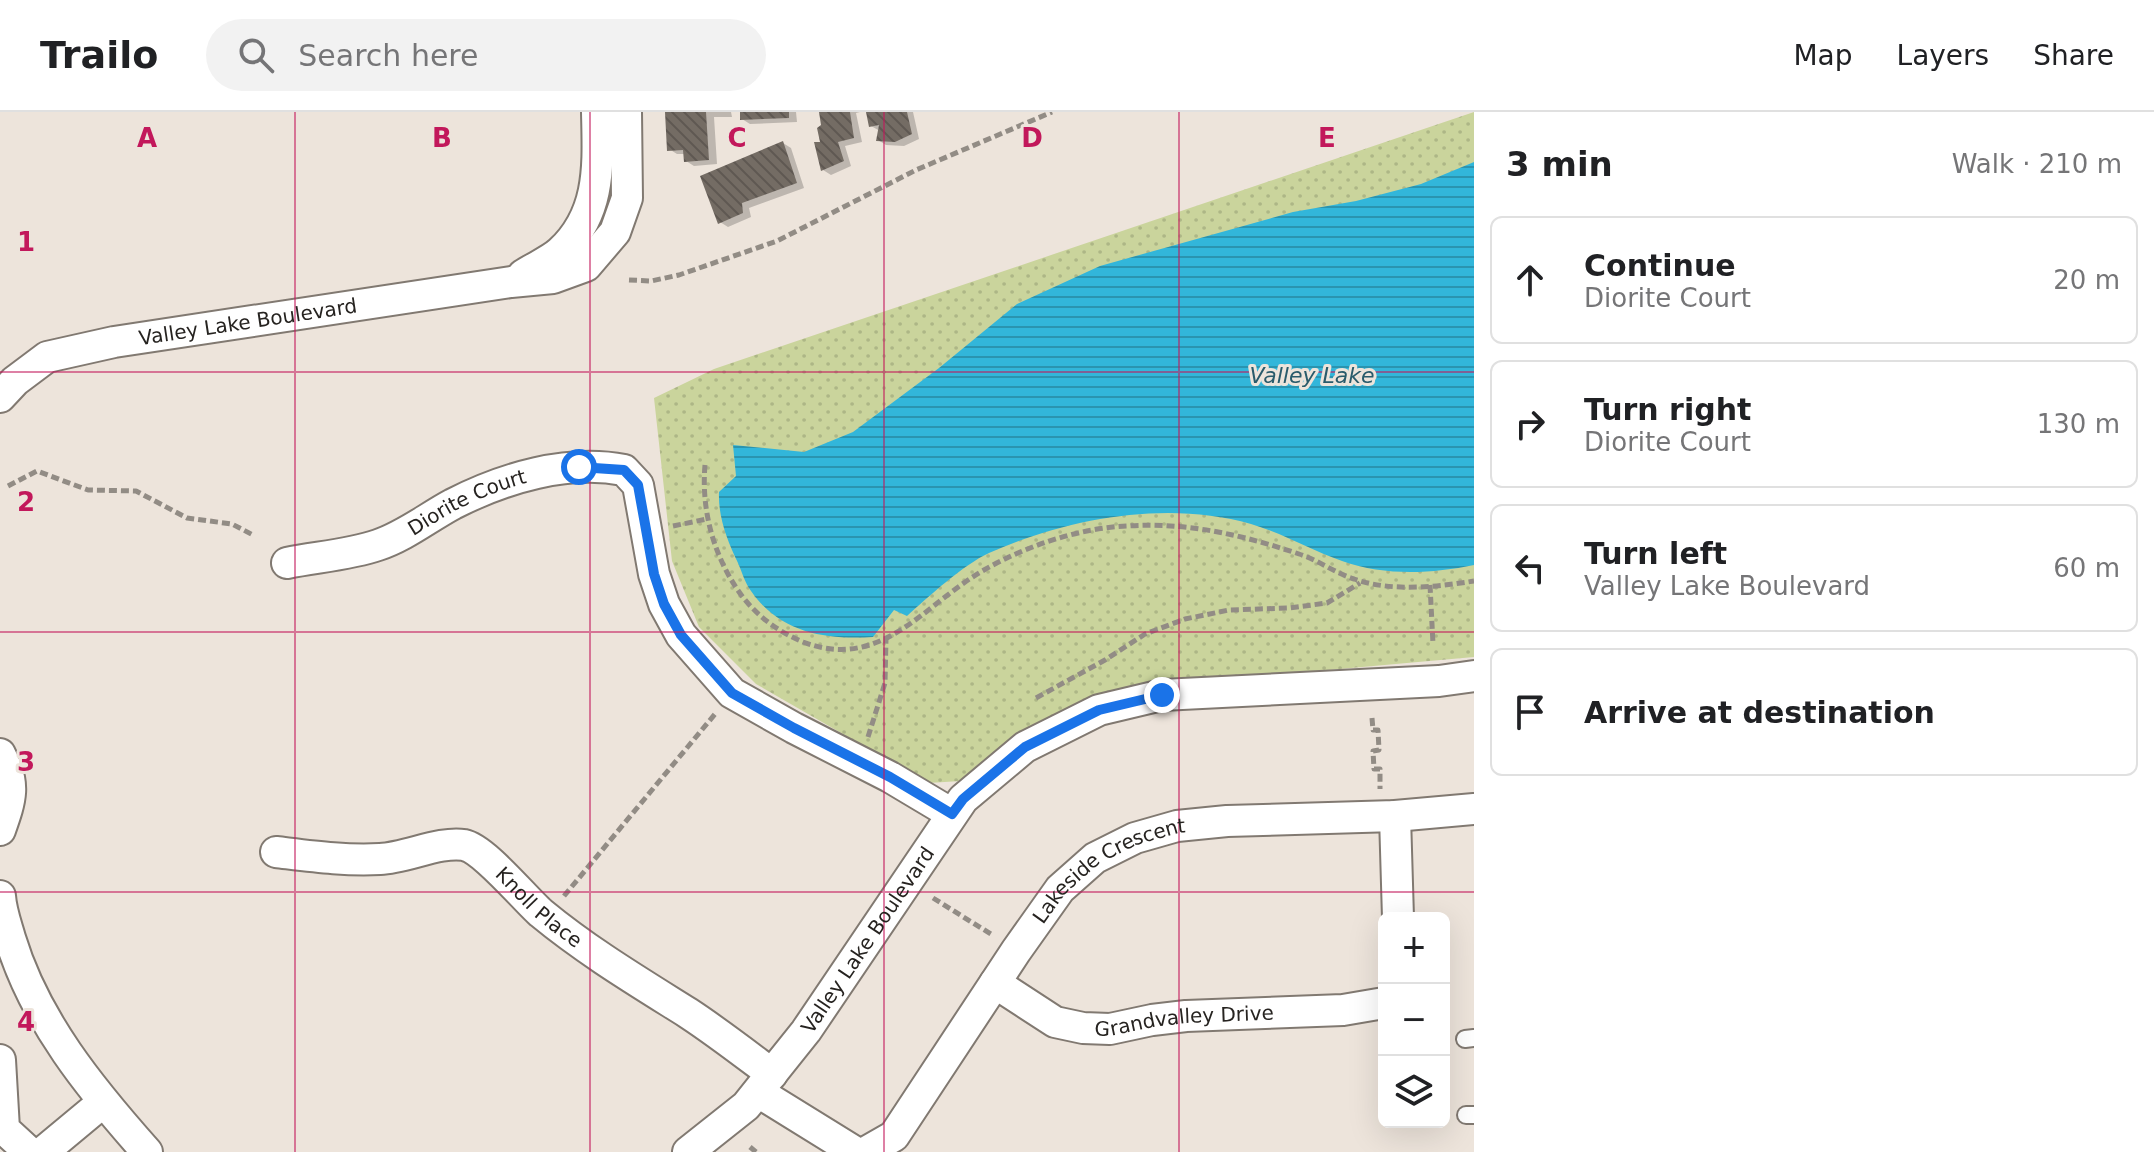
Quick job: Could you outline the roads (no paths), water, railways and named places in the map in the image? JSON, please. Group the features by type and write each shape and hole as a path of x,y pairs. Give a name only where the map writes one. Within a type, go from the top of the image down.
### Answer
{"street":[{"name":"Valley Lake Boulevard","path":"511,282 559,253 579,231 598,174 597,112"},
{"name":"Valley Lake Boulevard","path":"0,397 15,381 47,357 114,342 553,278 586,266 615,232 627,198 626,112"},
{"path":"593,195 623,210"},
{"name":"Diorite Court","path":"287,563 376,546 507,479 579,467 624,470 638,485 654,574 664,604 681,635 732,693 890,777 952,814"},
{"name":"Valley Lake Boulevard","path":"688,1152 746,1106 806,1031 963,799 1025,747 1099,710 1162,695 1439,681 1474,676"},
{"path":"0,754 12,787 0,830"},
{"name":"Lakeside Crescent","path":"866,1152 894,1136 1060,889 1095,858 1135,838 1177,826 1227,821 1395,816 1474,809"},
{"path":"1395,816 1398,912"},
{"name":"Knoll Place","path":"276,852 379,860 410,856 443,846 473,848 521,896 564,931 714,1031 765,1083"},
{"path":"0,896 18,965 62,1046 102,1103 147,1152"},
{"name":"Grandvalley Drive","path":"995,983 1055,1022 1083,1028 1110,1029 1186,1016 1343,1010 1378,1004"},
{"path":"0,1060 4,1129 29,1152"},
{"path":"765,1083 855,1152"},
{"path":"43,1152 102,1103"}],"water":[{"name":"Valley Lake","path":"1474,162 1474,565 1424,572 1374,569 1342,561 1251,524 1186,513 1152,513 1118,516 1051,530 989,553 957,573 907,616 894,610 873,637 838,637 805,631 776,616 749,588 727,537 720,510 719,492 736,476 733,445 804,452 853,432 939,368 1017,304 1100,266 1293,212 1356,201 1421,184"}]}
